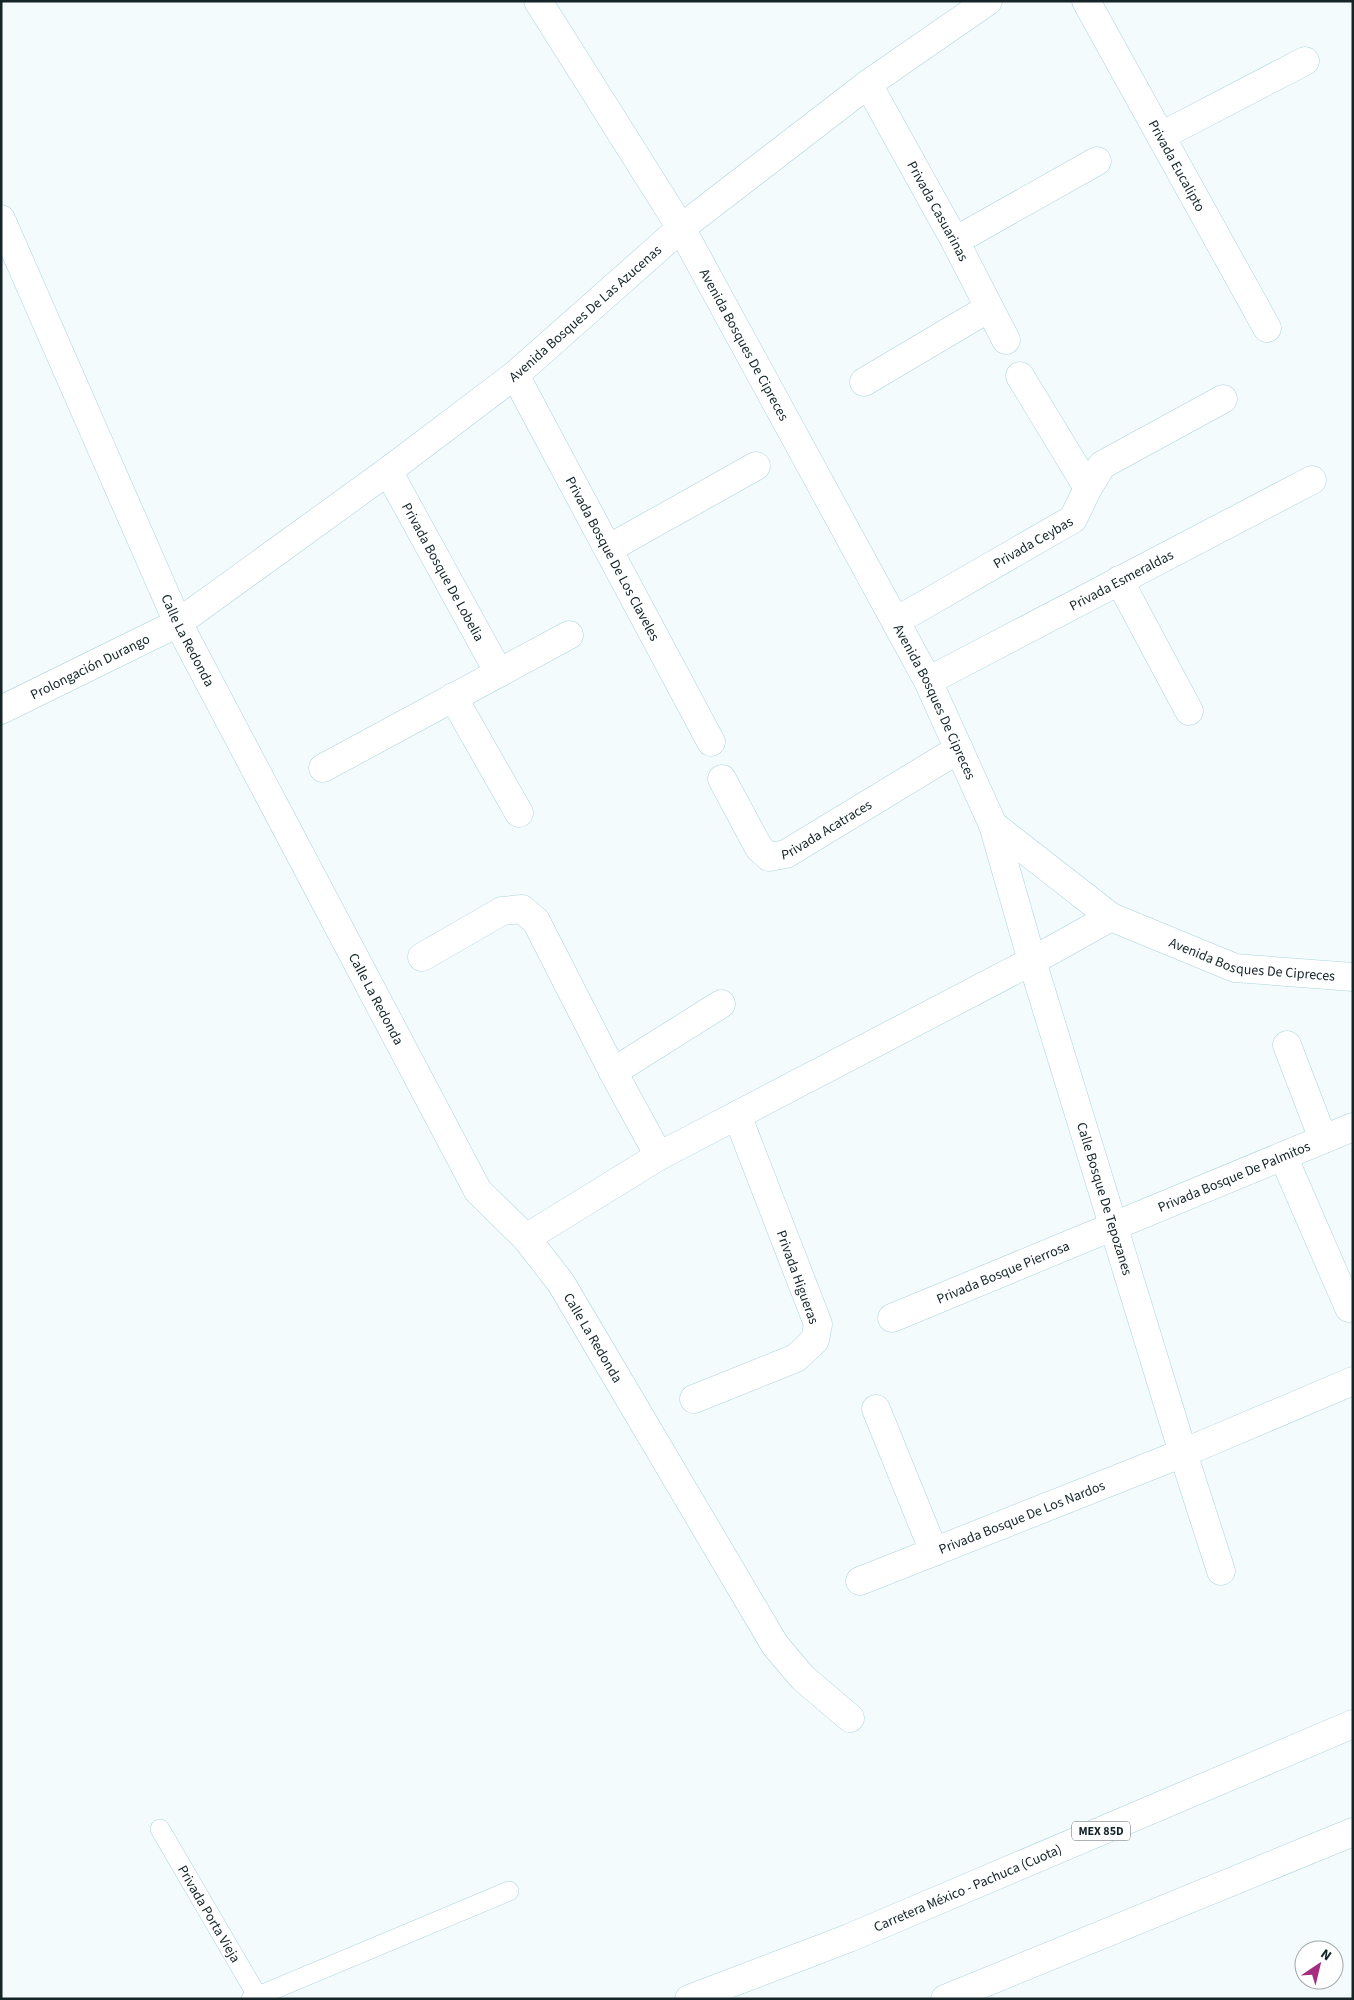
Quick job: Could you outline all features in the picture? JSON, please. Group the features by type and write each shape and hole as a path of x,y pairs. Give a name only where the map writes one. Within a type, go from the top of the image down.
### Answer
{"main road":[{"name":"Avenida Bosques De Cipreces","path":"538,1 681,228 928,681 993,825 1111,917 1235,968 1353,977"},
{"name":"Avenida Bosques De Las Azucenas","path":"178,623 388,471 515,375 681,228 868,84 988,1"},
{"name":"Privada Eucalipto","path":"1086,1 1266,328"},
{"path":"1161,136 1304,61"},
{"name":"Privada Casuarinas","path":"868,84 955,241 1006,340"},
{"path":"955,241 1097,161"},
{"name":"Calle La Redonda","path":"1,219 178,623 478,1191 526,1238 561,1283 775,1645 803,1678 850,1718"},
{"path":"864,382 989,308"},
{"name":"Privada Bosque De Los Claveles","path":"515,375 710,742"},
{"path":"1020,376 1088,488"},
{"name":"Privada Ceybas","path":"896,620 1073,520 1088,488 1102,465 1223,400"},
{"path":"608,549 756,466"},
{"name":"Privada Bosque De Lobelia","path":"388,471 499,673"},
{"name":"Privada Esmeraldas","path":"928,681 1312,480"},
{"path":"1119,580 1189,711"},
{"name":"Prolongación Durango","path":"1,710 178,623"},
{"path":"324,768 568,635"},
{"path":"453,697 519,813"},
{"name":"Privada Acatraces","path":"722,779 759,848 769,857 786,854 959,749"},
{"name":"Calle Bosque De Tepozanes","path":"993,825 1032,961 1221,1571"},
{"path":"422,957 502,911 522,909 536,921 613,1072 659,1156"},
{"path":"526,1238 659,1156 1032,961 1111,917"},
{"path":"613,1072 722,1004"},
{"path":"1287,1045 1323,1139"},
{"name":"Privada Higueras","path":"694,1399 796,1358 815,1340 818,1324 737,1115"},
{"name":"Privada Bosque De Palmitos","path":"1114,1225 1353,1127"},
{"path":"1283,1156 1349,1308"},
{"name":"Privada Bosque Pierrosa","path":"892,1318 1114,1225"},
{"name":"Privada Bosque De Los Nardos","path":"860,1581 1183,1453 1353,1381"},
{"path":"876,1409 934,1552"},
{"name":"Carretera México - Pachuca (Cuota)","path":"689,1999 849,1938 1353,1724"},
{"path":"945,1999 1353,1832"}],"lane":[{"name":"Privada Porta Vieja","path":"160,1829 255,1998"},
{"path":"255,1998 508,1891"}]}
